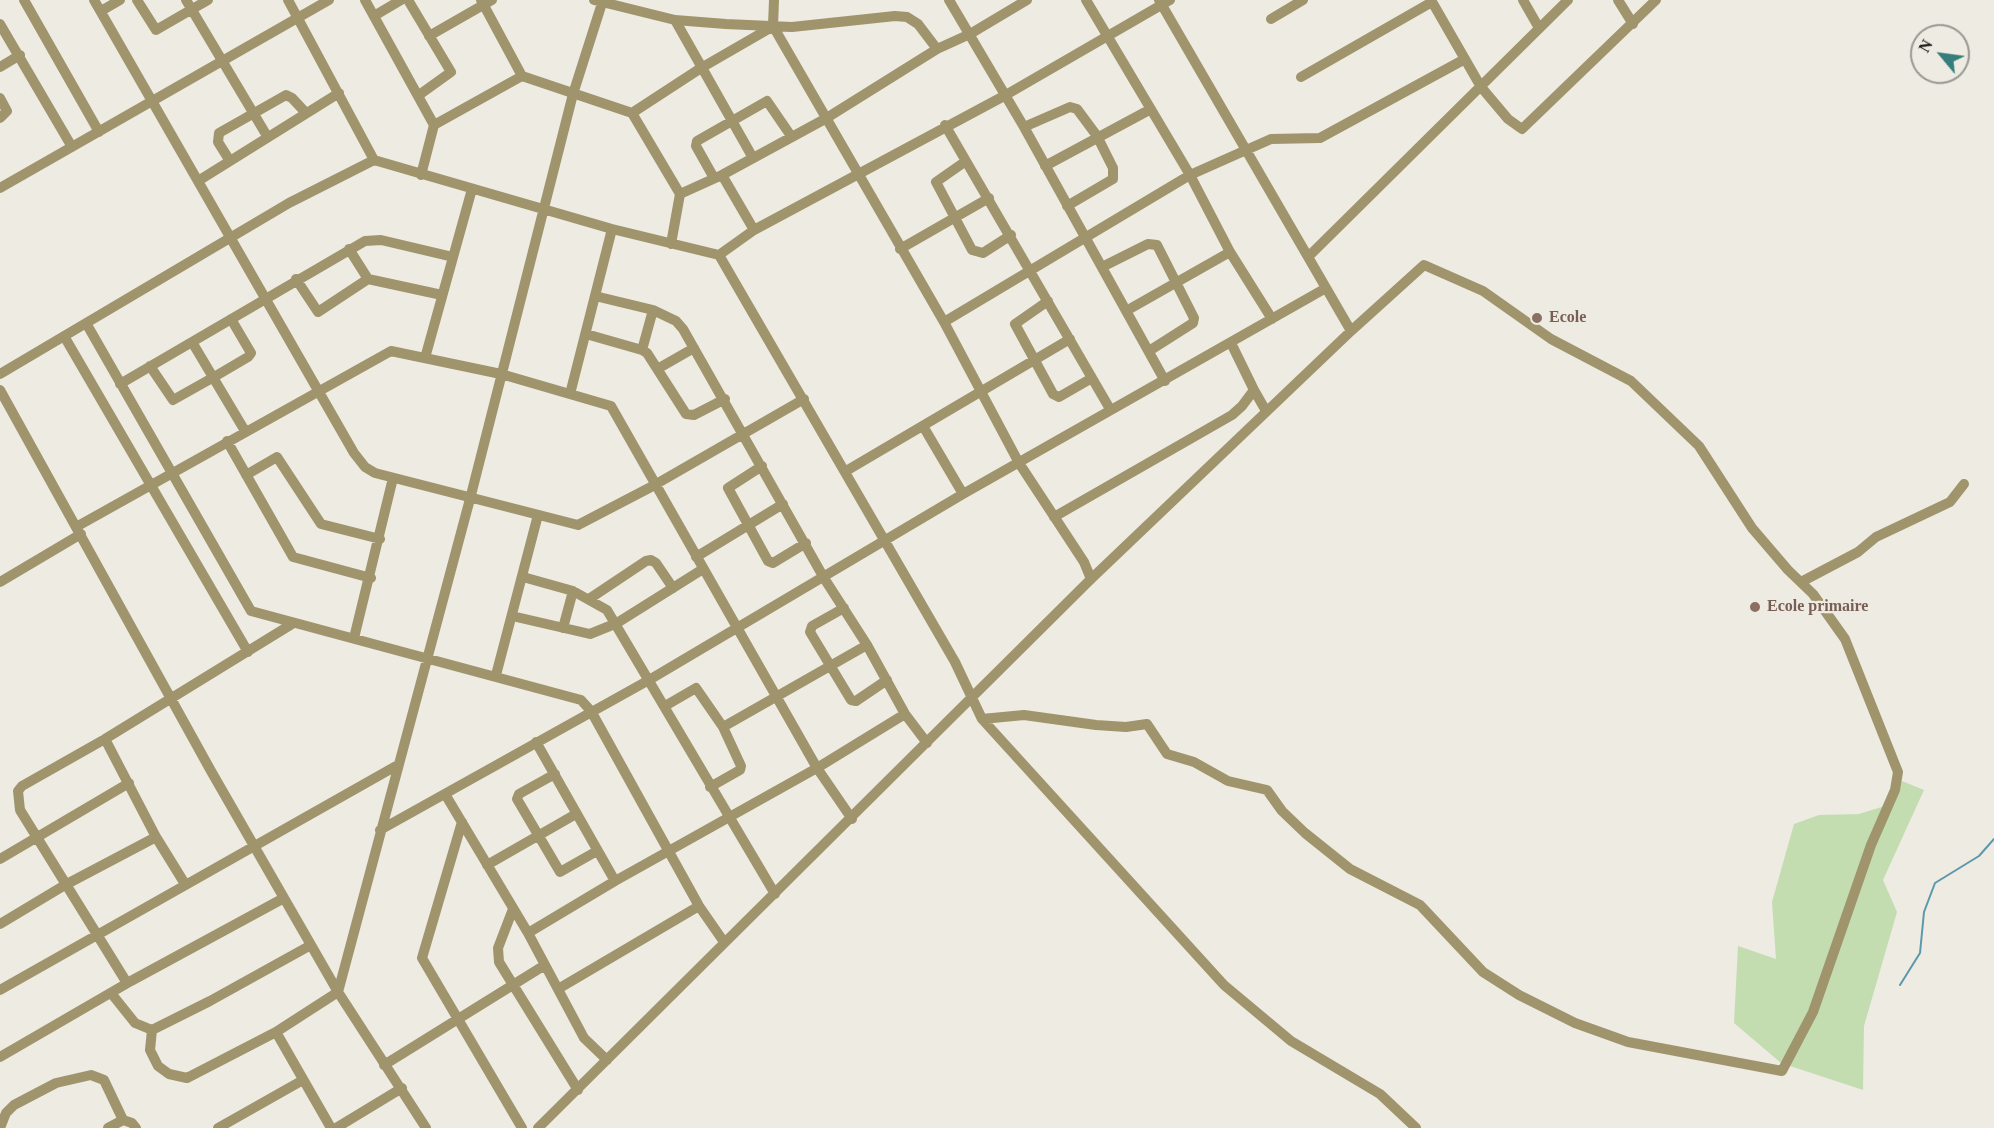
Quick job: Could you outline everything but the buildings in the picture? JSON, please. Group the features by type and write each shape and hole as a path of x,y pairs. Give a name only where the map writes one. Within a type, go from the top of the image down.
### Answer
{"street":[{"path":"24,0 99,132"},
{"path":"94,0 358,460 375,473 578,525 804,399"},
{"path":"101,11 120,0"},
{"path":"137,0 155,30 189,5 208,0"},
{"path":"288,0 374,160 543,210 719,255 956,662 982,719 1224,985 1291,1041 1393,1103 1416,1128"},
{"path":"0,188 329,0"},
{"path":"365,0 434,125 421,175"},
{"path":"374,16 401,0"},
{"path":"408,0 451,73 419,95"},
{"path":"774,0 773,26 900,249 944,321 1019,463 1091,579"},
{"path":"949,0 1024,127 1165,381"},
{"path":"680,194 825,119 937,49 970,34 1027,0"},
{"path":"1086,0 1190,175 1230,252 1272,319"},
{"path":"1271,19 1303,0"},
{"path":"1522,0 1539,28"},
{"path":"1308,257 1568,0"},
{"path":"1618,0 1633,24"},
{"path":"1301,77 1431,1 1481,87 1508,119 1522,129 1656,0"},
{"path":"152,1030 150,1050 158,1066 169,1074 187,1078 276,1032 338,992 396,766 428,658 470,499 573,94 600,1 675,20 773,26 907,17 918,24 937,49"},
{"path":"429,36 485,2 522,76 632,113 680,194 671,244"},
{"path":"719,255 754,231 945,125 1004,96 1164,2 1246,150 1351,331"},
{"path":"189,5 267,136"},
{"path":"675,20 753,158"},
{"path":"0,24 72,147"},
{"path":"632,113 701,68 773,26"},
{"path":"0,67 20,55"},
{"path":"944,321 1086,239 1190,175 1271,139 1320,138 1465,59"},
{"path":"434,125 522,76"},
{"path":"198,181 339,93"},
{"path":"230,160 218,142 218,135 253,112 286,95 306,113"},
{"path":"0,98 7,111 0,118"},
{"path":"754,231 696,143 769,101 791,136"},
{"path":"1024,127 1070,107 1077,109 1097,136 1113,168 1113,178 1068,206"},
{"path":"1045,166 1151,109"},
{"path":"945,125 1011,235 1110,410"},
{"path":"0,374 289,204 374,160"},
{"path":"966,160 936,182 954,218 977,253 983,253 1011,235"},
{"path":"425,358 472,189"},
{"path":"900,249 989,198"},
{"path":"570,394 612,229"},
{"path":"120,384 296,279 349,249 372,239 453,256"},
{"path":"1102,267 1153,243 1157,245 1194,314 1193,323 1149,351"},
{"path":"349,249 368,279 442,295"},
{"path":"1126,311 1230,252"},
{"path":"538,1128 724,942 852,819 1091,579 1266,411 1424,265 1483,291 1551,339 1631,381 1699,446 1752,528 1813,594 1845,639 1898,772 1895,789 1871,845 1813,1012 1782,1071 1628,1042 1575,1023 1519,995 1472,962 1420,905 1350,869 1305,833 1282,811 1267,790 1228,781 1194,762 1167,754 1147,724 1106,726 1024,715 982,719"},
{"path":"296,279 318,312 368,279"},
{"path":"380,830 649,680 963,494 1326,288"},
{"path":"595,296 653,310 676,321 724,399 824,578 867,645 905,714 927,743"},
{"path":"1048,301 1015,324 1056,397 1092,378"},
{"path":"642,350 653,310"},
{"path":"150,366 174,400 214,378 251,353 231,319"},
{"path":"86,323 173,472 250,611 292,624 354,638 573,696 591,711 699,906 724,942"},
{"path":"586,334 642,350 659,368 686,414 694,415 724,399"},
{"path":"64,336 248,652"},
{"path":"846,471 1070,339"},
{"path":"192,342 245,431"},
{"path":"1230,343 1266,411"},
{"path":"659,368 694,348"},
{"path":"0,582 150,485 391,351 501,374 611,406 817,768 852,819"},
{"path":"0,390 338,992 426,1128"},
{"path":"1054,517 1232,415 1254,390"},
{"path":"923,426 963,494"},
{"path":"227,441 293,557 371,578"},
{"path":"246,475 278,457 321,524 380,539"},
{"path":"762,466 728,487 771,563 806,543"},
{"path":"354,638 371,578 393,478"},
{"path":"1801,582 1858,552 1876,537 1950,502 1964,484"},
{"path":"696,557 783,504"},
{"path":"496,675 538,515"},
{"path":"589,599 646,561 651,560 656,563 673,588"},
{"path":"512,616 590,634 617,623 703,569"},
{"path":"523,577 573,591 605,608 617,623 728,818 775,894"},
{"path":"563,628 573,591"},
{"path":"844,608 811,629 849,698 856,701 887,680"},
{"path":"127,983 20,810 18,791 22,786 105,739 292,624"},
{"path":"723,727 775,695 867,645"},
{"path":"664,706 696,688 723,727 741,766 740,770 710,787"},
{"path":"528,933 669,850 817,768 905,714"},
{"path":"105,739 156,837 185,884"},
{"path":"536,742 615,881"},
{"path":"0,990 396,766"},
{"path":"555,774 518,796 538,836 560,872 597,851"},
{"path":"0,859 129,783"},
{"path":"445,794 528,933 584,1038 607,1060"},
{"path":"487,865 576,814"},
{"path":"462,822 422,958 522,1128"},
{"path":"0,924 65,885 156,837"},
{"path":"0,1057 127,983 284,898"},
{"path":"558,989 699,906"},
{"path":"513,909 497,954 512,984 578,1090"},
{"path":"111,993 135,1023 152,1030 311,945"},
{"path":"384,1065 545,965"},
{"path":"276,1032 334,1128 402,1088"},
{"path":"0,1128 6,1113 14,1105 56,1083 91,1075 104,1080 123,1120 136,1128"},
{"path":"218,1128 303,1080"},
{"path":"108,1128 123,1120"}],"green space":[{"path":"1902,781 1924,790 1883,880 1897,912 1864,1026 1863,1090 1781,1063 1734,1023 1738,946 1776,959 1772,902 1794,824 1819,815 1859,814 1888,805"}],"waterway":[{"path":"1900,985 1920,953 1924,912 1935,883 1979,856 1994,839"}],"place":[{"name":"Ecole","path":"1537,318"},
{"name":"Ecole primaire","path":"1755,607"}]}
